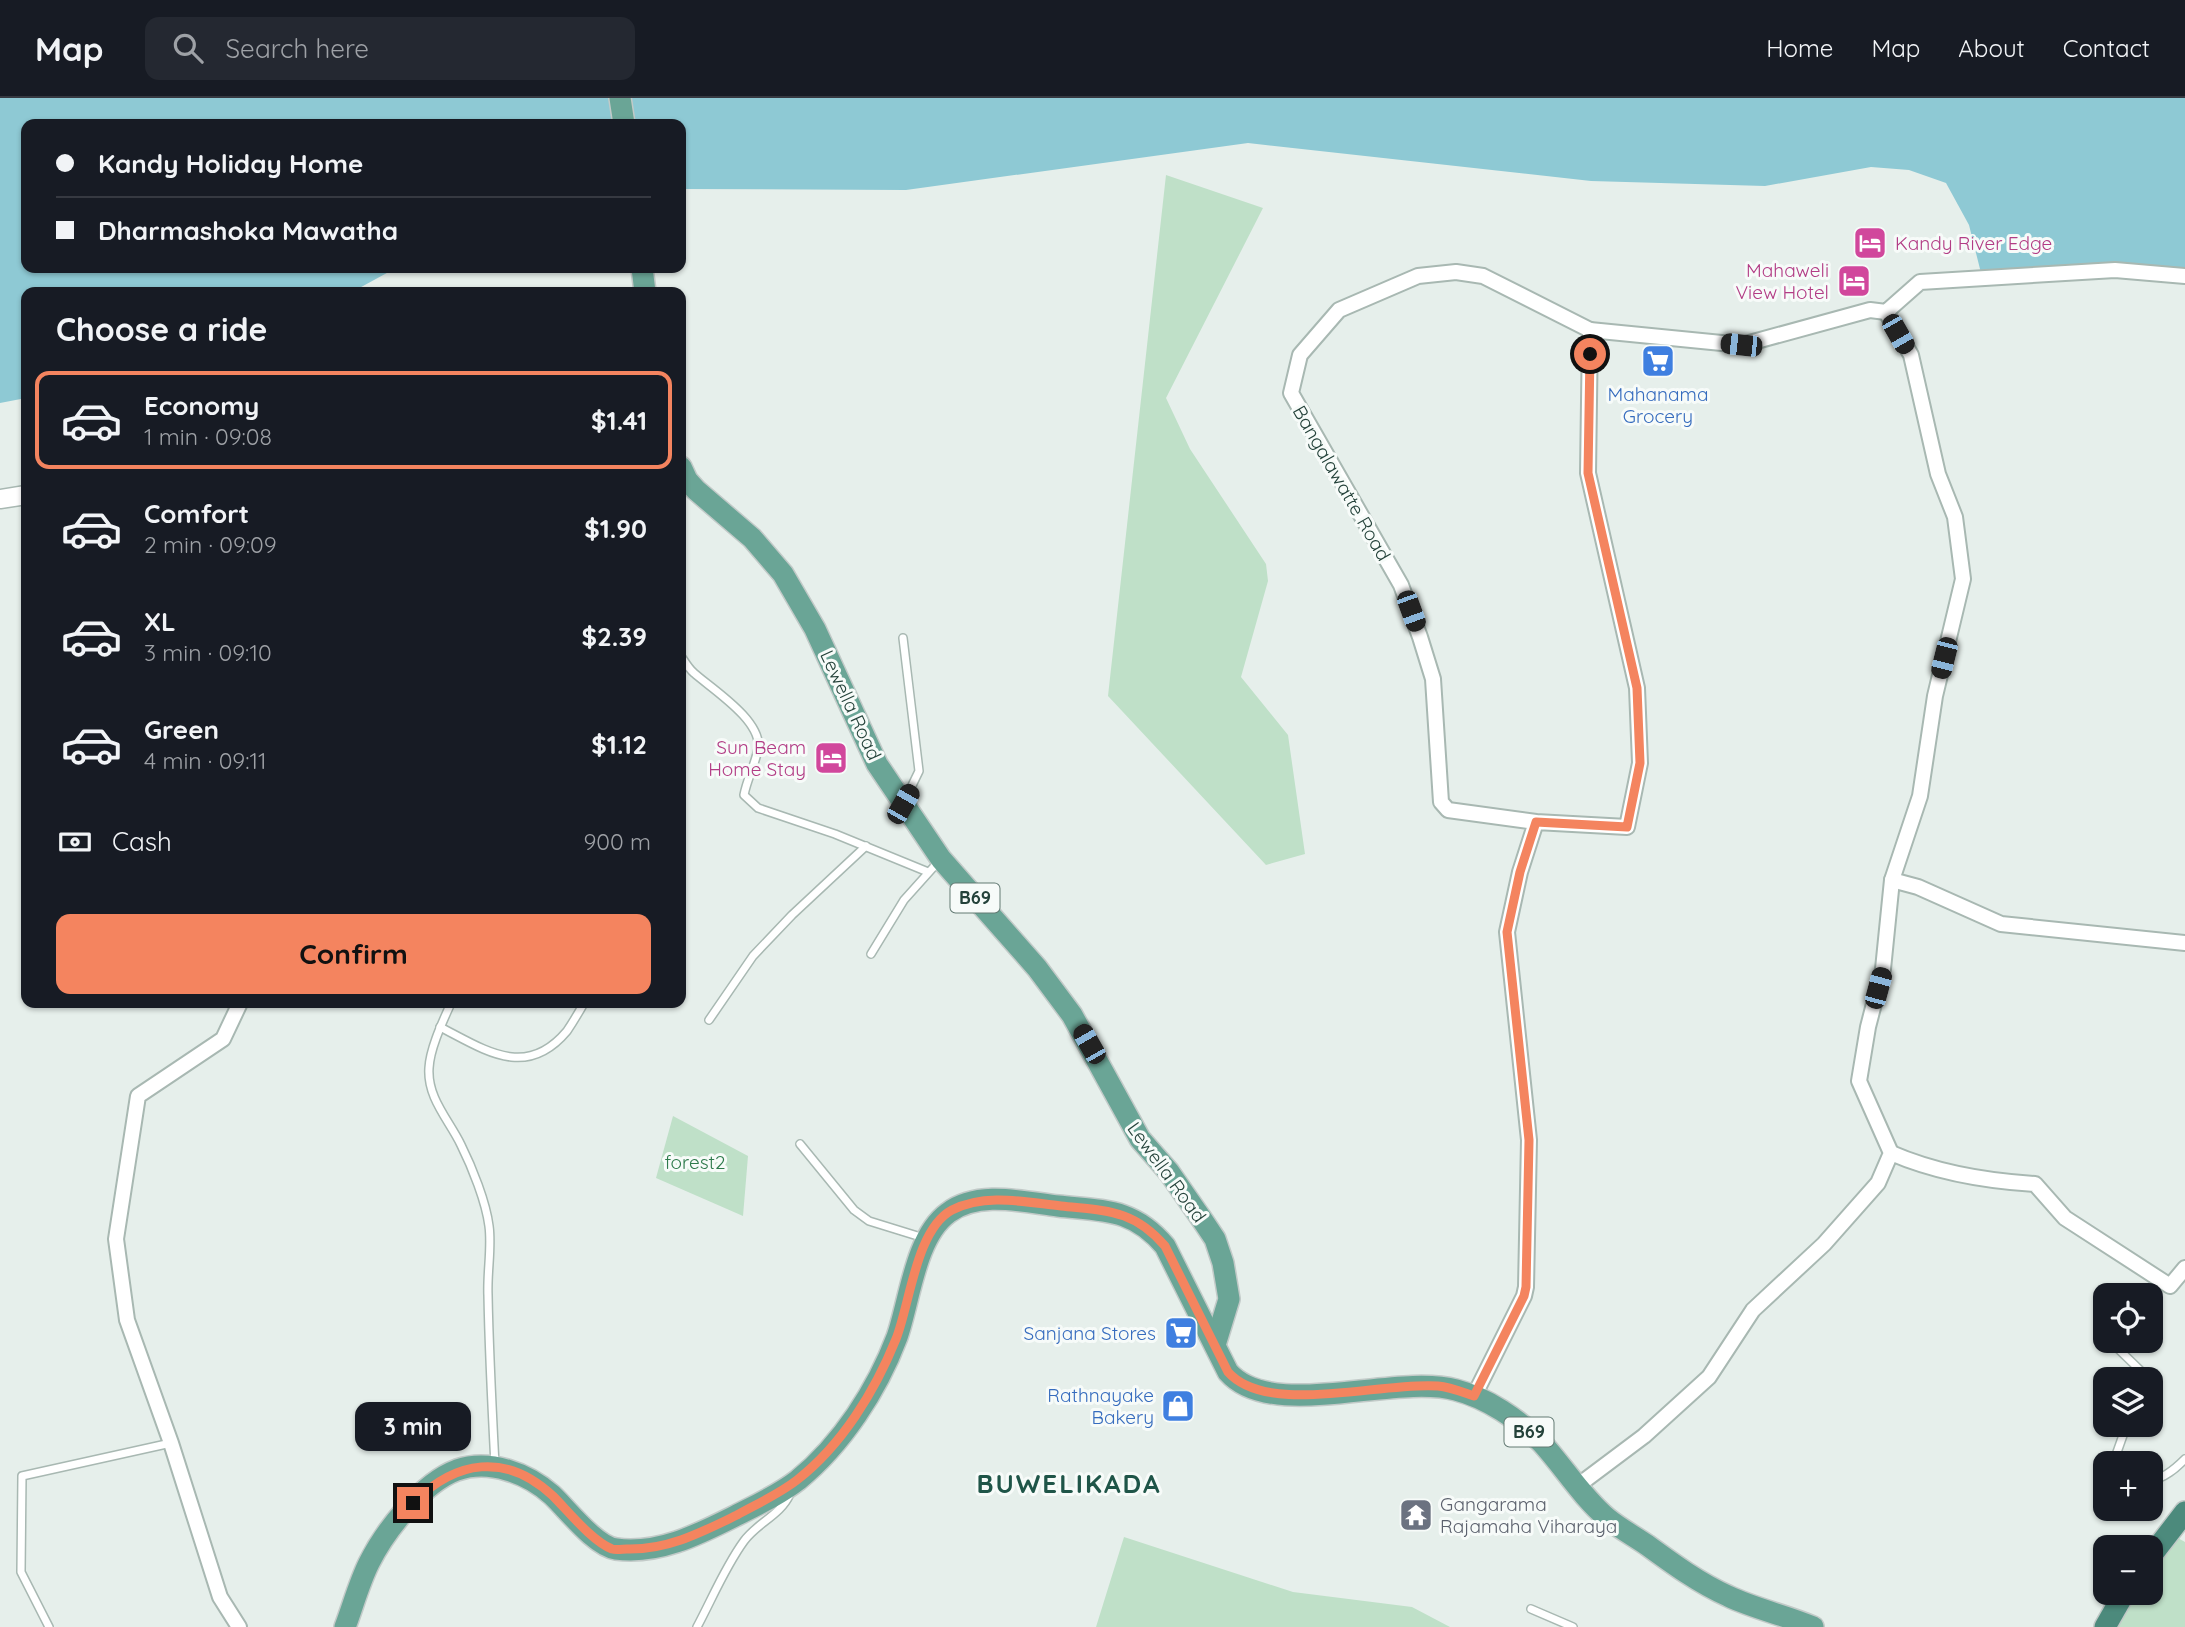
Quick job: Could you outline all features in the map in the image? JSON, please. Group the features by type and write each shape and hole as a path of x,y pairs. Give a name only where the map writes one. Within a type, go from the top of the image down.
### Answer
{"highway":[{"path":"2163,1540 2185,1512"},
{"path":"2105,1627 2118,1605"}],"main road":[{"path":"620,98 623,119"},
{"name":"Lewella Road","path":"686,478 696,490 752,538 783,574 815,629 877,764 903,804 935,865 1066,1006 1107,1075 1140,1139 1187,1196 1215,1239 1223,1263 1229,1298 1215,1345"},
{"path":"345,1627 369,1563 397,1519 429,1487 458,1470 495,1466 529,1478 551,1495 582,1527 612,1549 643,1550 686,1540 763,1502 796,1481 826,1453 867,1399 897,1338 923,1248 936,1225 949,1212 969,1203 992,1199 1099,1210 1126,1216 1151,1230 1165,1246 1215,1345"},
{"name":"B69","path":"1215,1345 1228,1372 1235,1380 1265,1392 1298,1395 1430,1386 1474,1396 1522,1425 1608,1520 1707,1586 1729,1597 1813,1627"}],"street":[{"path":"1590,330 1741,345 1856,313 1870,310 1886,312 1920,282 2115,270 2185,276"},
{"name":"Bangalawatte Road","path":"1456,272 1483,276 1590,330 1588,473 1637,688 1640,763 1627,827 1536,822 1448,810 1441,802 1433,679 1401,585 1291,393 1300,355 1339,310 1419,276 1456,272"},
{"path":"1886,312 1910,355 1938,474 1955,517 1963,579 1935,696 1920,796 1892,880 1883,969 1868,1027 1859,1081 1891,1153 1919,1165 1989,1181 2035,1184 2065,1218 2170,1286 2185,1268"},
{"path":"0,499 21,496"},
{"path":"1474,1396 1526,1287 1529,1140 1507,932 1520,872 1536,822"},
{"path":"1892,880 1918,887 2001,924 2185,943"},
{"path":"238,1008 223,1038 138,1097 116,1239 127,1321 171,1443 220,1597 239,1627"},
{"path":"1576,1487 1644,1436 1709,1377 1753,1310 1824,1244 1878,1184 1891,1153"}],"lane":[{"path":"903,638 919,771 903,804"},
{"path":"686,663 692,671 720,692 755,729 759,746 744,795 749,801 758,808 866,846 935,865 904,900 871,954"},
{"path":"709,1020 754,956 792,915 866,846"},
{"path":"449,1008 428,1067 437,1105 461,1143 489,1226 489,1334 495,1466"},
{"path":"440,1027 505,1057 527,1058 552,1044 567,1031 581,1008"},
{"path":"800,1144 854,1210 869,1221 928,1239"},
{"path":"2122,1353 2137,1367"},
{"path":"49,1627 21,1573 22,1476 171,1443"},
{"path":"2163,1476 2185,1459"},
{"path":"697,1627 744,1541 756,1528 776,1514 786,1502 796,1481"},
{"path":"1531,1609 1573,1627"}],"green space":[{"path":"1166,175 1263,208 1166,398 1190,449 1266,564 1268,581 1241,677 1288,735 1305,854 1266,865 1108,696"},
{"name":"forest2","path":"673,1116 748,1156 743,1216 656,1178"},
{"path":"1124,1537 1293,1592 1412,1607 1450,1627 1096,1627"},
{"path":"2176,1537 2185,1542 2185,1627 2113,1627 2126,1605 2163,1605 2163,1553"}],"water":[{"path":"0,98 2185,98 2185,271 1981,273 1969,225 1946,183 1909,170 1871,167 1765,186 1591,181 1248,143 906,190 686,189 686,119 21,119 21,273 387,273 361,287 21,287 21,399 0,403"}],"place":[{"name":"Kandy River Edge","path":"1870,243"},
{"name":"Mahaweli View Hotel","path":"1854,281"},
{"name":"Mahanama Grocery","path":"1658,361"},
{"name":"Sun Beam Home Stay","path":"831,758"},
{"name":"Sanjana Stores","path":"1181,1333"},
{"name":"Rathnayake Bakery","path":"1178,1406"},
{"name":"Gangarama Rajamaha Viharaya","path":"1416,1515"}],"district":[{"name":"BUWELIKADA","path":"1069,1484"}],"route":[{"path":"413,1503 429,1487 458,1470 495,1466 529,1478 551,1495 582,1527 612,1549 643,1550 686,1540 763,1502 796,1481 826,1453 867,1399 897,1338 923,1248 936,1225 949,1212 969,1203 992,1199 1099,1210 1126,1216 1151,1230 1165,1246 1228,1372 1242,1385 1279,1395 1440,1386 1474,1396 1526,1287 1529,1140 1507,932 1520,872 1536,822 1627,827 1640,763 1637,688 1588,473 1590,354"}]}
